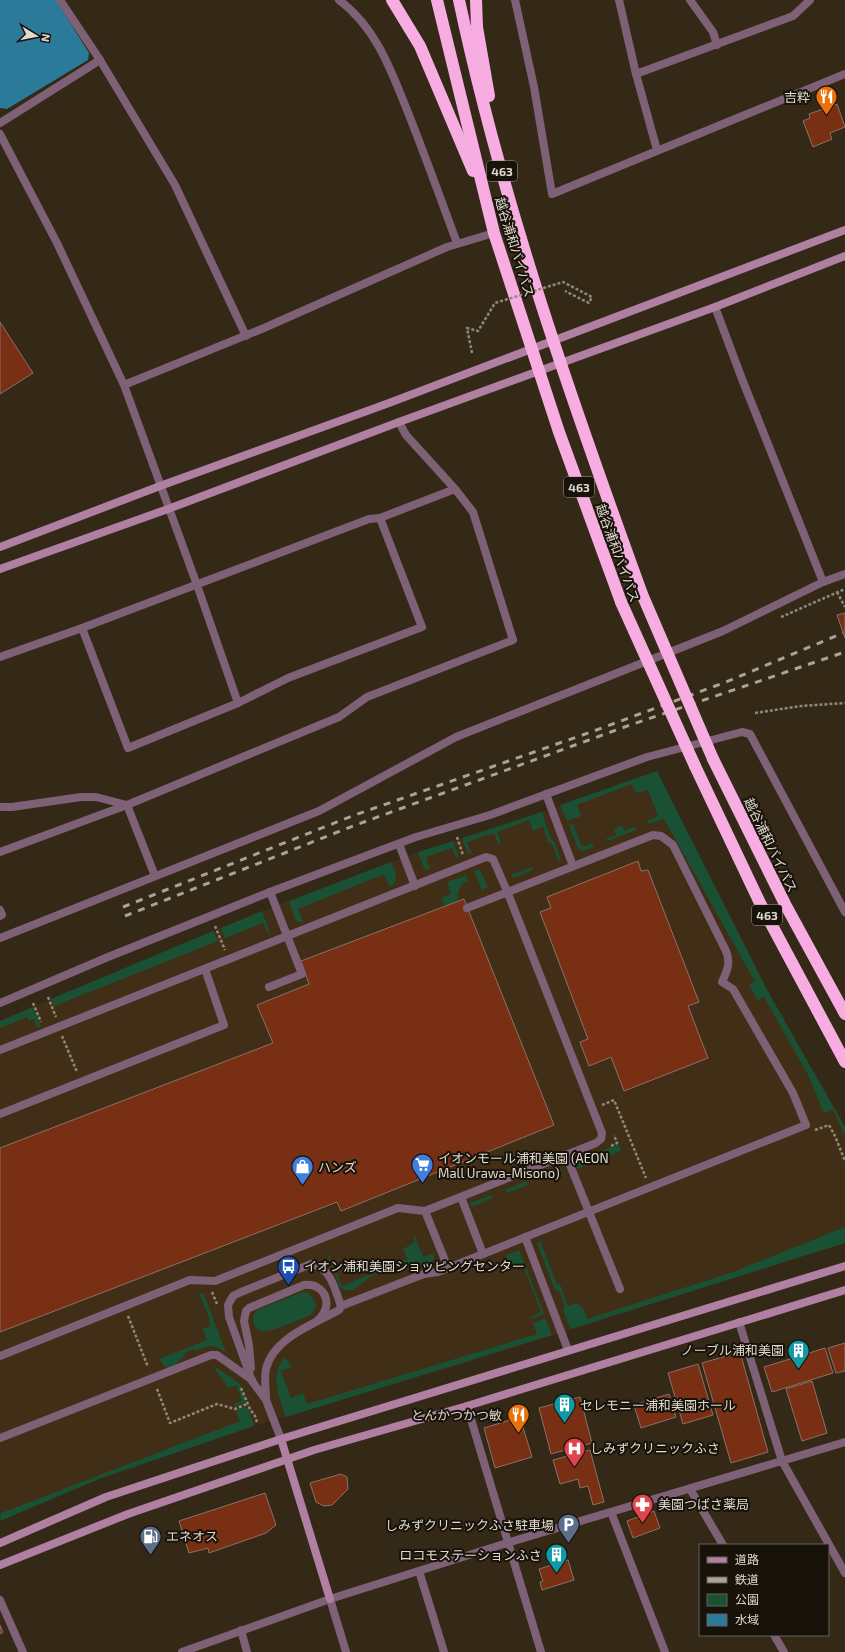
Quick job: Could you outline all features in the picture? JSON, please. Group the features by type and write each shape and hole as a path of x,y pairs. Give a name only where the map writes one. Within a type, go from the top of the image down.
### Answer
{"highway":[{"path":"392,0 420,46 487,205"},
{"name":"越谷浦和バイパス","path":"437,0 494,233 559,432 621,602 695,766 760,903 845,1062"},
{"name":"越谷浦和バイパス","path":"459,0 470,53 534,284 583,433 642,594 713,759 785,904 845,1014"},
{"name":"463","path":"476,0 477,26 501,168"}],"street":[{"path":"60,0 100,60 175,185 246,336"},
{"path":"339,0 359,17 384,53 457,243"},
{"path":"515,0 534,87 552,194 845,74"},
{"path":"619,0 636,74 657,150"},
{"path":"690,0 713,32 717,45"},
{"path":"636,74 793,16 810,0"},
{"path":"0,123 100,60"},
{"path":"0,134 58,243 124,385 197,585 238,703"},
{"path":"0,547 160,486 390,402 845,230"},
{"path":"124,385 246,336 447,246 494,233"},
{"path":"0,569 168,509 399,422 715,307 845,256"},
{"path":"715,307 823,582"},
{"path":"0,852 127,805 338,717 367,697 513,640 473,512 455,489 406,435 399,422"},
{"path":"0,657 197,585 368,518 380,518 455,489"},
{"path":"82,628 128,748 238,703 288,678 422,627 380,518"},
{"path":"0,938 319,811 456,737 723,631 823,582 845,574"},
{"path":"0,1003 108,957 270,892 399,844 490,815 647,757 742,732 750,734 845,912"},
{"path":"546,794 573,866"},
{"path":"0,807 12,807 89,797 96,797 127,805"},
{"path":"127,805 155,876"},
{"path":"266,1400 266,1370 270,1356 291,1336 339,1310 341,1306 424,1274 438,1272 806,1125 793,1093 733,989 722,982 729,965 729,957 673,845 661,836 653,835 467,908"},
{"path":"399,844 415,886"},
{"path":"0,1050 486,857 493,859 496,862 602,1133 601,1139 596,1143 425,1211 398,1208 215,1281 190,1280 0,1356"},
{"path":"269,987 302,974 270,892"},
{"path":"0,910 2,915 0,916"},
{"path":"0,1114 224,1025 205,969"},
{"path":"566,1155 620,1289"},
{"path":"461,1197 483,1254"},
{"path":"425,1211 448,1268"},
{"path":"525,1237 568,1350"},
{"path":"341,1306 329,1275 318,1265 311,1264 241,1292 233,1296 228,1305 229,1317 252,1381 266,1400 281,1439 346,1652"},
{"path":"0,1543 106,1497 281,1439 845,1266"},
{"path":"252,1381 249,1345 244,1321 246,1311 249,1308 304,1285 312,1284 322,1291 327,1303 326,1310 312,1325"},
{"path":"0,1565 128,1514 287,1459 467,1406 845,1290"},
{"path":"739,1322 782,1461 829,1544"},
{"path":"0,1438 211,1355 217,1355 252,1381"},
{"path":"467,1406 541,1652"},
{"path":"182,1652 330,1599 507,1543 845,1442"},
{"path":"690,1489 722,1544"},
{"path":"611,1512 666,1652"},
{"path":"829,1545 845,1573"},
{"path":"419,1571 444,1652"},
{"path":"0,1600 23,1652"},
{"path":"241,1630 247,1652"},
{"path":"775,1636 784,1652"}],"path":[{"path":"472,353 467,328 478,331 495,303 563,282 592,297 589,302 565,291"},
{"path":"837,592 845,607"},
{"path":"755,712 801,706 845,703"},
{"path":"215,926 228,959"},
{"path":"48,997 57,1019"},
{"path":"61,1032 77,1075"},
{"path":"599,1098 604,1112"},
{"path":"602,1105 614,1100 649,1188"},
{"path":"810,1132 829,1125 836,1136 845,1161"},
{"path":"610,1146 617,1143 612,1130"},
{"path":"208,1291 212,1292 218,1307"},
{"path":"213,1294 220,1291"},
{"path":"123,1316 131,1313"},
{"path":"128,1314 156,1377 170,1423 216,1404 235,1409 248,1404"},
{"path":"240,1384 257,1422"}],"shaded area":[{"name":"イオンモール浦和美園 (AEON Mall Urawa-Misono)","path":"657,771 766,988 845,1127 845,1243 462,1364 247,1428 99,1479 0,1521 0,1021 262,911 430,848 493,829"}],"green space":[{"path":"657,771 766,988 845,1127 845,1135 833,1110 824,1113 807,1073 764,997 758,1001 749,985 755,982 664,819 649,824 647,821 658,816 648,790 636,793 632,784 577,805 581,816 567,821 560,805"},
{"path":"542,812 551,839 554,841 561,859 558,860 552,844 548,842 543,827 533,831 529,820 497,832 501,843 498,844 494,833 467,842 471,853 468,854 462,838"},
{"path":"573,824 582,847 592,843 594,847 582,851 578,849 569,825"},
{"path":"622,826 625,831 635,827 636,830 607,841 606,839 616,835 614,829"},
{"path":"453,841 459,857 456,858 452,848 426,857 430,869 427,870 424,868 418,852"},
{"path":"391,862 396,879 390,887 384,874 298,909 303,922 298,922 295,919 289,901"},
{"path":"532,867 533,870 513,878 511,875"},
{"path":"480,869 488,887 482,890 474,871"},
{"path":"466,875 468,881 459,889 458,901 444,906 441,898 451,894 447,882"},
{"path":"262,911 270,933 269,936 263,923 225,938 221,928"},
{"path":"213,931 218,941 54,1006 51,999"},
{"path":"33,1007 41,1026 37,1028 34,1019 29,1021 27,1017 0,1028 0,1021"},
{"path":"619,1144 621,1151 577,1169 575,1162"},
{"path":"561,1167 562,1171 541,1179 540,1176"},
{"path":"526,1181 528,1185 507,1193 505,1190"},
{"path":"491,1195 493,1198 472,1207 470,1203"},
{"path":"845,1227 845,1243 571,1329 563,1311 565,1307 560,1292 555,1290 537,1243 540,1241 557,1284 560,1284 568,1306 577,1303 584,1309 587,1319 730,1273"},
{"path":"414,1234 423,1257 434,1253 434,1259 429,1264 395,1266 373,1275 353,1290 345,1290 340,1287 327,1254 328,1253 342,1286 407,1259 403,1249 415,1242"},
{"path":"519,1250 544,1314 532,1319 531,1317 541,1312 522,1263 511,1267 506,1255"},
{"path":"302,1292 309,1293 315,1301 316,1304 314,1312 311,1315 273,1330 261,1331 257,1329 254,1324 253,1316 257,1310"},
{"path":"199,1293 204,1294 226,1353 211,1346 195,1351 193,1349 185,1353 185,1355 171,1367 165,1367 159,1359 207,1340 202,1329 210,1326 210,1320"},
{"path":"545,1318 552,1335 286,1417 278,1394 276,1379 277,1372 285,1357 292,1367 281,1371 291,1398 303,1393 307,1404 537,1334 533,1323"},
{"path":"214,1367 240,1384 246,1403 235,1407 234,1404 242,1401 236,1385 227,1388"},
{"path":"244,1407 249,1410 254,1426 99,1479 0,1521 1,1513 240,1421 236,1411"}],"water":[{"path":"0,0 56,0 89,53 88,60 7,109 0,108"}],"building":[{"path":"837,104 845,127 830,133 832,139 813,147 803,121 810,118 809,114"},
{"path":"0,322 33,373 0,394"},
{"path":"845,613 845,638 837,615"},
{"path":"638,861 641,871 648,870 699,1002 688,1006 708,1058 624,1091 611,1057 589,1066 580,1042 588,1039 540,912 551,908 547,897"},
{"path":"464,899 554,1125 341,1211 337,1202 0,1332 0,1148 273,1043 257,1005 309,984 301,961"},
{"path":"845,1343 845,1371 836,1373 828,1348"},
{"name":"ノーブル浦和美園","path":"825,1348 833,1373 772,1392 764,1367"},
{"path":"740,1352 768,1452 731,1463 702,1363"},
{"path":"698,1364 713,1415 683,1424 668,1373"},
{"path":"812,1381 827,1433 802,1441 786,1389"},
{"path":"669,1394 676,1417 641,1428 634,1405"},
{"name":"セレモニー浦和美園ホール","path":"580,1397 592,1443 551,1454 539,1408"},
{"path":"520,1417 532,1457 495,1468 484,1428"},
{"path":"590,1450 604,1502 593,1505 588,1486 580,1488 578,1479 560,1484 553,1460"},
{"path":"341,1474 347,1477 348,1489 332,1505 324,1506 316,1502 310,1483"},
{"path":"265,1493 276,1525 266,1533 209,1553 208,1548 189,1553 179,1521"},
{"path":"654,1511 660,1528 633,1538 627,1521"},
{"name":"ロコモステーションふさ","path":"568,1560 574,1580 542,1590 540,1582 543,1581 539,1569"},
{"path":"0,1625 3,1632 0,1634"}],"railway":[{"path":"123,907 352,816 591,732 726,682 843,633"},
{"path":"125,916 353,826 630,725 845,652"}],"place":[{"name":"吉粋","path":"826,116"},
{"name":"イオンモール浦和美園 (AEON Mall Urawa-Misono)","path":"422,1184"},
{"name":"ハンズ","path":"302,1186"},
{"name":"イオン浦和美園ショッピングセンター","path":"289,1286"},
{"name":"ノーブル浦和美園","path":"799,1370"},
{"name":"セレモニー浦和美園ホール","path":"565,1424"},
{"name":"とんかつかつ敏","path":"518,1434"},
{"name":"しみずクリニックふさ","path":"575,1468"},
{"name":"美園つばさ薬局","path":"642,1524"},
{"name":"しみずクリニックふさ駐車場","path":"569,1544"},
{"name":"エネオス","path":"150,1556"},
{"name":"ロコモステーションふさ","path":"557,1574"}]}
